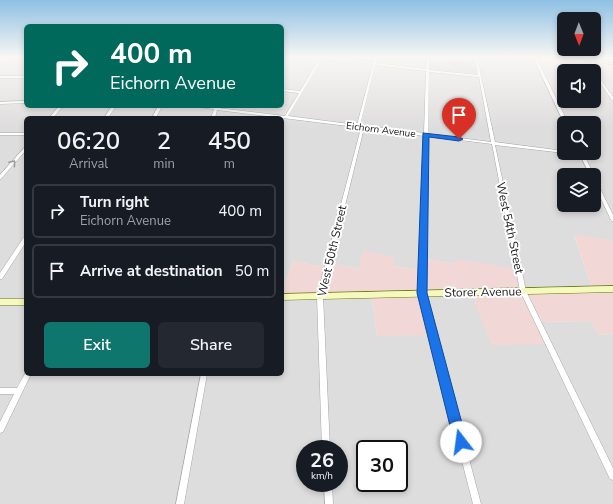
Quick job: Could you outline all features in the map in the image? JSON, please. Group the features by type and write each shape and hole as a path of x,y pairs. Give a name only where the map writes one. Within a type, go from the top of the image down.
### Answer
{"street":[{"path":"286,117 307,81"},
{"name":"West 50th Street","path":"326,440 320,296 370,81"},
{"path":"428,81 422,293 477,504"},
{"name":"West 54th Street","path":"481,81 492,143 523,291 613,476"},
{"path":"545,81 563,116"},
{"path":"601,82 613,99"},
{"path":"284,90 300,92"},
{"path":"0,103 24,102"},
{"path":"53,116 59,108"},
{"name":"Eichorn Avenue","path":"222,108 269,116"},
{"name":"Eichorn Avenue","path":"286,117 557,151"},
{"path":"0,134 24,134"},
{"path":"0,178 24,150"},
{"path":"601,195 613,220"},
{"path":"0,277 24,241"},
{"name":"Storer Avenue","path":"284,297 613,289"},
{"path":"0,302 24,302"},
{"path":"0,429 27,376"},
{"path":"180,504 204,376"},
{"path":"0,391 19,391"},
{"path":"328,492 329,504"}],"shaded area":[{"path":"0,81 24,81 24,108 284,108 284,81 557,81 557,108 601,108 601,81 613,81 613,241 574,235 592,289 523,291 455,259 455,264 423,258 422,271 393,266 363,251 359,269 328,263 327,268 293,261 284,287 284,116 24,116 24,376 284,376 284,297 371,295 377,336 422,293 471,292 538,322 591,321 599,335 613,334 613,504 0,504"},
{"path":"574,234 613,241 613,334 599,335 591,321 539,322 549,344 491,345 471,292 422,293 433,335 377,336 371,295 284,297 284,287 293,261 327,268 328,263 359,269 363,251 394,257 393,266 422,271 423,258 455,264 455,259 519,269 524,291 592,289"}],"route":[{"path":"459,139 426,135 422,293 461,442"}]}
